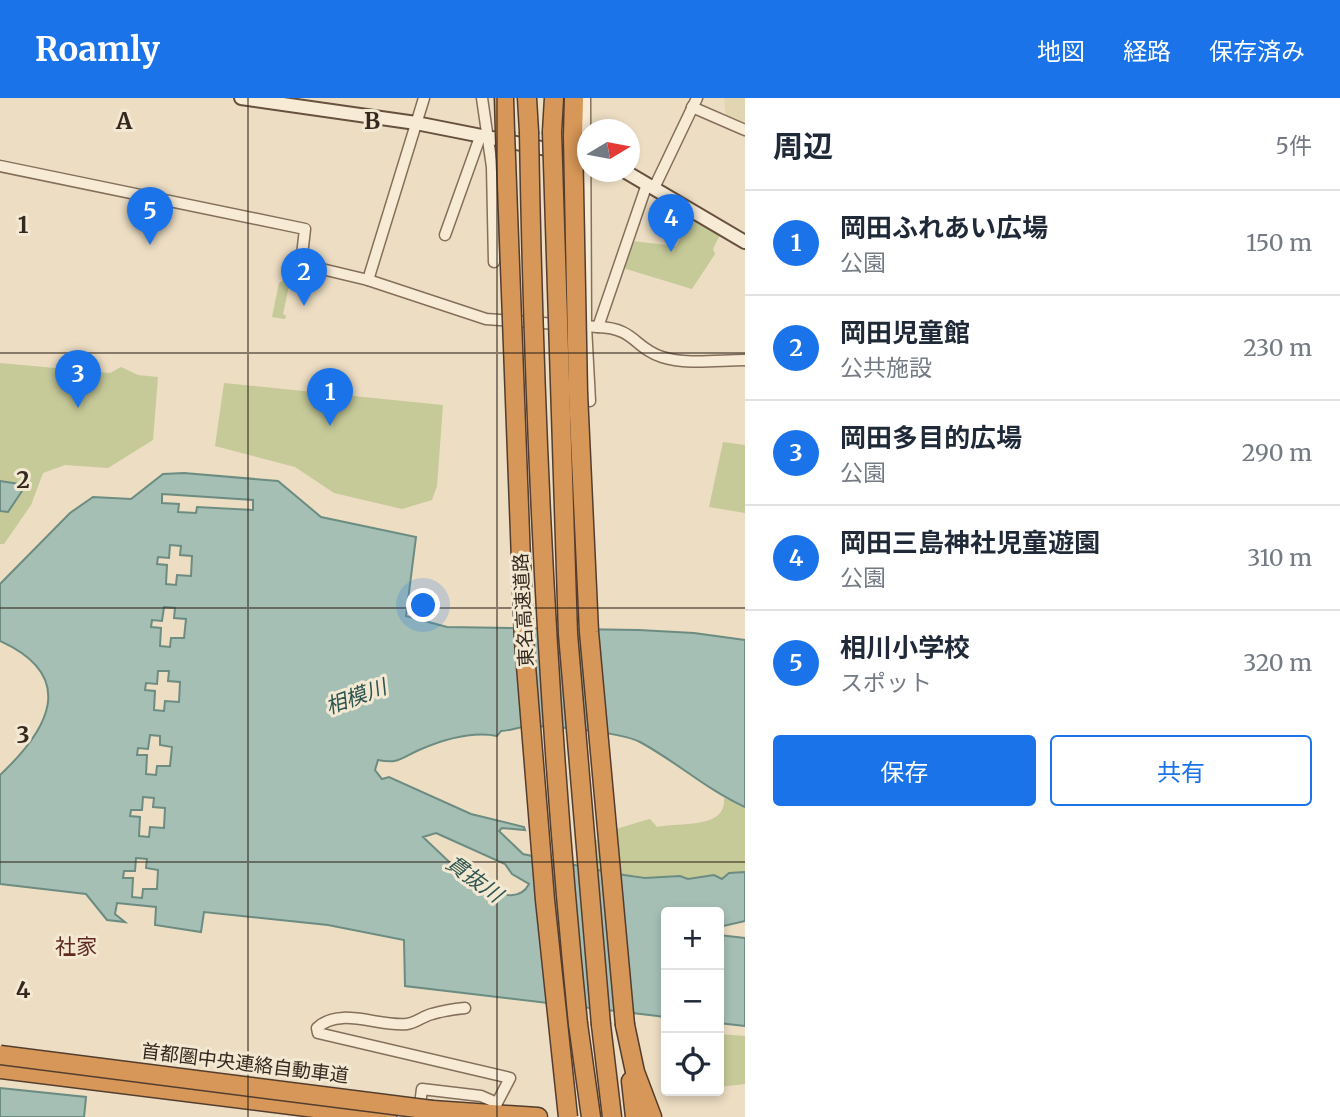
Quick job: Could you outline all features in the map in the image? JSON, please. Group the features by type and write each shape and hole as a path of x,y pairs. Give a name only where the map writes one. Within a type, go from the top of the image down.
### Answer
{"highway":[{"path":"497,98 493,134 507,174 525,654 545,900 569,1117"},
{"path":"493,134 504,98"},
{"name":"東名高速道路","path":"528,98 545,636 578,1024 591,1117"},
{"path":"553,98 568,634 601,1025 612,1117"},
{"path":"573,98 583,520 598,762 625,1025 646,1114"},
{"name":"首都圏中央連絡自動車道","path":"0,1055 484,1117"},
{"name":"首都圏中央連絡自動車道","path":"0,1069 387,1117"},
{"path":"423,1111 538,1117"}],"street":[{"path":"241,98 312,106 493,134 577,154"},
{"path":"368,279 424,98"},
{"path":"482,98 493,134 494,262"},
{"path":"585,98 585,119"},
{"path":"598,327 650,186 694,103 745,130"},
{"path":"445,235 493,134"},
{"path":"0,166 305,229 300,264 368,279 486,319 598,327 627,332 649,350 671,359 745,360"},
{"path":"640,180 745,242"},
{"path":"586,182 586,326 590,401"},
{"path":"423,1111 422,1088 481,1096 497,1103 510,1078 318,1033 317,1028 324,1021 354,1018 383,1025 410,1024 430,1014 464,1008"}],"shaded area":[{"path":"724,98 745,98 745,126 726,117"}],"green space":[{"path":"692,214 722,231 713,249 715,254 692,289 623,268 632,241 676,246"},
{"path":"284,280 300,284 299,287 289,286 283,314 285,319 272,317 279,283"},
{"path":"0,363 110,373 121,367 138,375 158,377 153,440 108,468 65,465 43,473 31,505 4,544 0,544 0,511 8,512 25,485 0,481"},
{"path":"224,383 443,405 437,486 432,500 402,509 334,493 295,467 215,446"},
{"path":"723,442 745,445 745,513 709,507"},
{"path":"724,798 745,807 745,872 729,873 722,880 714,875 680,879 627,875 575,864 590,845 616,829 650,819 657,827 699,823 718,815 723,808"},
{"path":"724,1034 745,1036 745,1084 724,1086"}],"water":[{"name":"相模川","path":"184,473 278,481 321,517 416,537 406,616 447,627 639,630 694,633 745,640 745,807 640,742 600,732 564,728 534,726 501,731 497,736 457,737 395,761 378,760 375,770 382,779 389,777 471,814 524,827 525,830 502,828 499,831 523,854 645,878 680,876 688,879 714,875 722,879 729,873 745,872 745,921 724,926 724,907 661,907 661,1016 405,986 404,940 328,925 204,912 201,932 155,925 156,907 117,903 115,914 125,922 107,920 86,894 0,884 0,775 31,740 48,705 47,687 40,671 25,655 0,641 0,584 70,513 93,497 131,499 163,474","holes":["162,494 253,500 253,510 197,507 196,513 178,512 179,504 162,503","170,545 181,546 180,555 192,556 191,576 177,575 176,585 166,584 167,565 157,564 158,557 169,558","164,607 175,608 174,618 186,619 184,638 171,638 170,647 160,646 161,628 151,627 152,620 162,621","158,671 169,671 168,681 180,682 179,702 165,701 164,711 154,710 155,691 145,690 146,683 157,684","150,735 160,736 160,745 172,747 170,766 157,766 156,775 146,774 147,755 137,755 138,748 148,749","143,797 154,798 153,807 165,808 164,828 150,827 149,837 139,836 140,817 130,816 131,810 142,810","436,833 505,864 512,874 529,884 521,893 508,895 465,877 423,837","136,858 147,859 146,868 158,870 157,889 143,889 142,898 132,897 133,878 123,878 124,871 135,871"]},
{"path":"0,481 26,485 8,512 0,511"},
{"path":"724,936 745,938 745,1026 724,1024"},
{"path":"0,1088 86,1097 84,1117 0,1117"}],"place":[{"name":"相川小学校","path":"150,245"},
{"name":"岡田三島神社児童遊園","path":"671,252"},
{"name":"岡田児童館","path":"304,306"},
{"name":"岡田多目的広場","path":"78,408"},
{"name":"岡田ふれあい広場","path":"330,426"}],"district":[{"name":"社家","path":"76,947"}],"water label":[{"name":"貫抜川","path":"474,879"}]}
